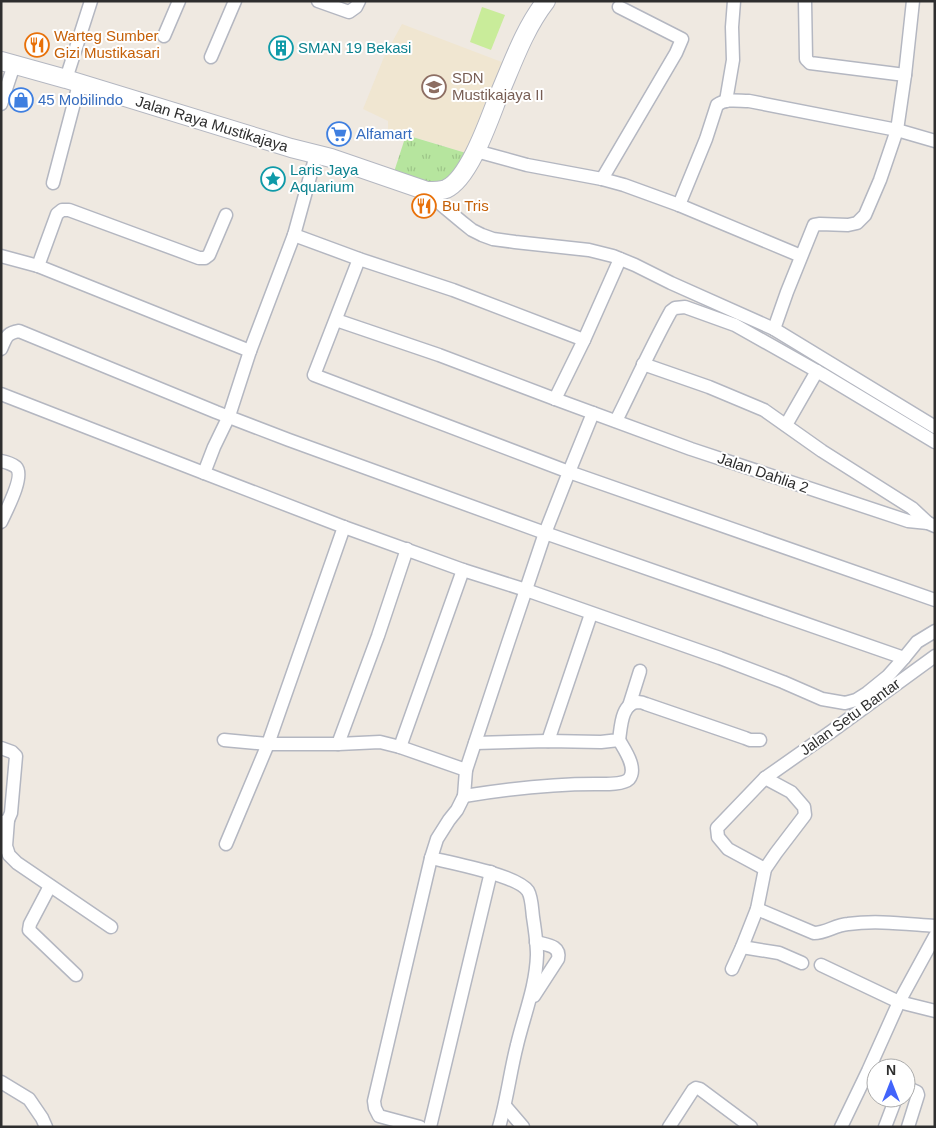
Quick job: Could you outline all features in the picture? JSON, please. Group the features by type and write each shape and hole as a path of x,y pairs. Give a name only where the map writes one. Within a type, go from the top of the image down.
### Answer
{"main road":[{"path":"427,191 445,189 461,176 476,151 522,41 536,14 546,1"},
{"name":"Jalan Raya Mustikajaya","path":"7,63 331,158 427,191"}],"street":[{"path":"164,36 179,1"},
{"path":"211,57 235,1"},
{"path":"318,1 349,12 356,7 359,1"},
{"path":"726,101 733,60 732,27 734,1"},
{"path":"805,1 806,59 810,62 906,75"},
{"path":"774,329 814,225 848,225 857,223 865,215 880,180 897,130 906,75 913,1"},
{"path":"53,183 89,2"},
{"path":"602,179 676,53 682,39 619,7"},
{"path":"1,104 7,63"},
{"path":"679,205 706,139 717,105 720,102 749,101 897,130 935,141"},
{"path":"476,151 527,165 624,185 679,205 801,256"},
{"path":"204,473 229,416 250,351 294,235 316,155"},
{"path":"427,191 462,222 482,235 516,242 589,250 620,259 774,329 935,426"},
{"path":"38,266 57,214 62,210 69,210 199,258 205,258 209,255 226,215"},
{"path":"294,235 453,290 584,340"},
{"path":"1,256 38,266 250,351"},
{"path":"359,259 314,375 569,472 935,600"},
{"path":"556,399 620,259"},
{"path":"616,421 671,311 680,306 696,310 734,325 817,371 935,442"},
{"name":"Jalan Dahlia 2","path":"336,320 439,355 691,449 908,521 931,525"},
{"path":"1,349 7,336 12,332 19,331 289,440 545,533 904,658"},
{"path":"643,364 709,387 764,410 822,451 912,508 931,525"},
{"path":"786,426 817,371"},
{"path":"1,394 344,527 720,658 783,682 822,700 845,703 856,700 888,676 917,642 935,631"},
{"path":"420,1127 379,1116 376,1112 374,1101 431,858 437,840 464,796 466,770 545,533 593,413"},
{"path":"1,461 15,466 19,476 16,489 1,522"},
{"path":"226,844 268,744 344,527"},
{"path":"338,744 378,636 407,549"},
{"path":"400,747 463,570"},
{"path":"548,741 591,614"},
{"name":"Jalan Setu Bantar","path":"765,869 728,849 718,837 717,828 765,778 832,732 935,656"},
{"path":"464,796 508,789 570,784 610,784 625,781 632,774 632,768 618,740 623,716 629,706 640,671"},
{"path":"629,706 637,702 646,704 745,738 760,740"},
{"path":"224,740 268,744 380,742 466,770"},
{"path":"475,743 601,742 618,740"},
{"path":"1,748 12,752 16,756 11,813 4,821 6,846 9,855 111,928"},
{"path":"732,968 756,909 765,869 805,815 804,808 791,792 765,778"},
{"path":"431,858 491,872 514,881 528,892 537,955 534,982 517,1044 499,1127"},
{"path":"430,1127 491,872"},
{"path":"50,886 30,924 29,930 76,975"},
{"path":"756,909 814,933 821,933 840,924 858,922 935,926"},
{"path":"841,1127 899,1002 935,936"},
{"path":"529,1002 559,955 555,948 536,942"},
{"path":"742,947 779,953 802,963"},
{"path":"822,965 899,1002 935,1011"},
{"path":"1,1082 29,1100 46,1127"},
{"path":"669,1127 696,1088 751,1127"},
{"path":"505,1106 524,1127"},
{"path":"885,1127 892,1108"},
{"path":"908,1127 914,1108"}],"shaded area":[{"name":"SDN Mustikajaya II","path":"402,24 507,64 466,153 388,129 388,121 363,109 384,57"}],"green space":[{"path":"482,7 505,15 491,50 470,42"},
{"path":"406,135 466,153 444,185 427,186 393,175"}],"place":[{"name":"Warteg Sumber Gizi Mustikasari","path":"37,45"},
{"name":"SMAN 19 Bekasi","path":"281,48"},
{"name":"SDN Mustikajaya II","path":"434,87"},
{"name":"45 Mobilindo","path":"21,100"},
{"name":"Alfamart","path":"339,134"},
{"name":"Laris Jaya Aquarium","path":"273,179"},
{"name":"Bu Tris","path":"424,206"}]}
